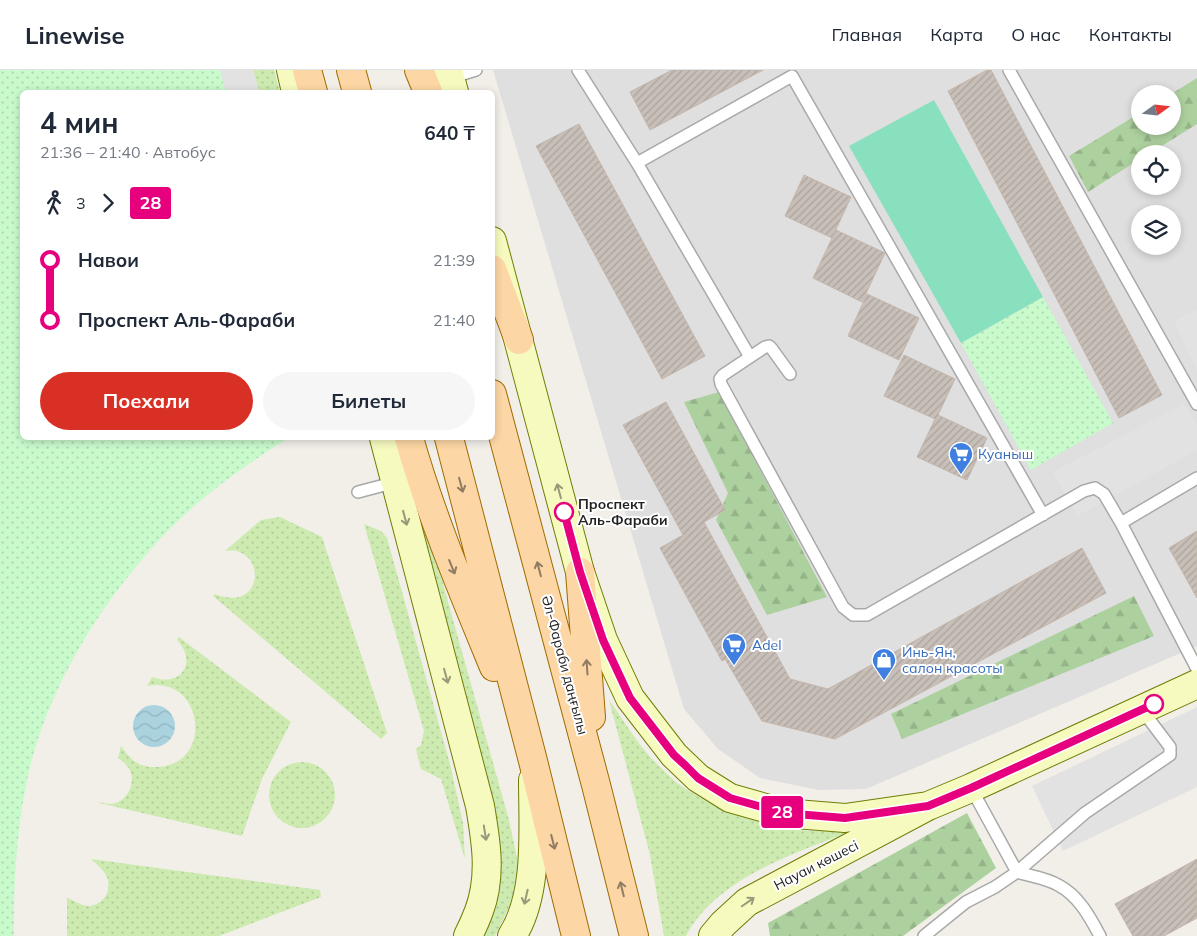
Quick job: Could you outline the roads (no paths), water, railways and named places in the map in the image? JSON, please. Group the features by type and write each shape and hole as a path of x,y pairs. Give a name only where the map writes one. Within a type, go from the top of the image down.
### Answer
{"main road":[{"path":"307,70 312,90"},
{"path":"351,70 356,90"},
{"path":"405,70 410,90"},
{"path":"419,70 445,83"},
{"path":"495,277 519,340"},
{"name":"Әл-Фараби даңғылы","path":"495,405 634,936"},
{"path":"410,440 450,562 533,761"},
{"path":"450,440 533,761 576,936"},
{"path":"580,572 596,786"}],"street":[{"path":"291,70 296,90"},
{"path":"495,252 580,572"},
{"path":"385,440 480,806 487,847 486,882 480,910 468,936"},
{"name":"Науаи көшесі","path":"580,572 603,640 630,698 674,755 698,778 730,798 783,813 845,818 928,806"},
{"name":"Науаи көшесі","path":"713,936 747,902 928,806 1197,684"},
{"path":"512,936 518,926 528,894 532,863 533,761"}],"lane":[{"path":"445,83 476,70"},
{"path":"578,70 638,163 750,357"},
{"path":"638,163 803,70"},
{"path":"1009,70 1197,404"},
{"path":"792,76 1042,515"},
{"path":"790,374 768,346 723,375 720,379 843,607 853,615 867,615 1084,491 1094,488 1104,494 1121,523 1197,669"},
{"path":"1121,523 1197,478"},
{"path":"358,492 396,482"},
{"path":"924,936 966,902 995,887 1017,872 1085,813 1170,755 1170,747 1142,710"},
{"path":"971,788 1017,872 1058,885 1076,899 1100,936"}],"water":[{"path":"158,705 166,708 172,714 175,726 172,738 166,744 150,747 142,744 136,738 133,722 136,714 142,708"}],"place":[{"name":"Куаныш","path":"961,475"},
{"name":"Проспект Аль-Фараби","path":"564,512"},
{"name":"Adel","path":"734,666"},
{"name":"Инь-Ян, салон красоты","path":"884,681"}]}
